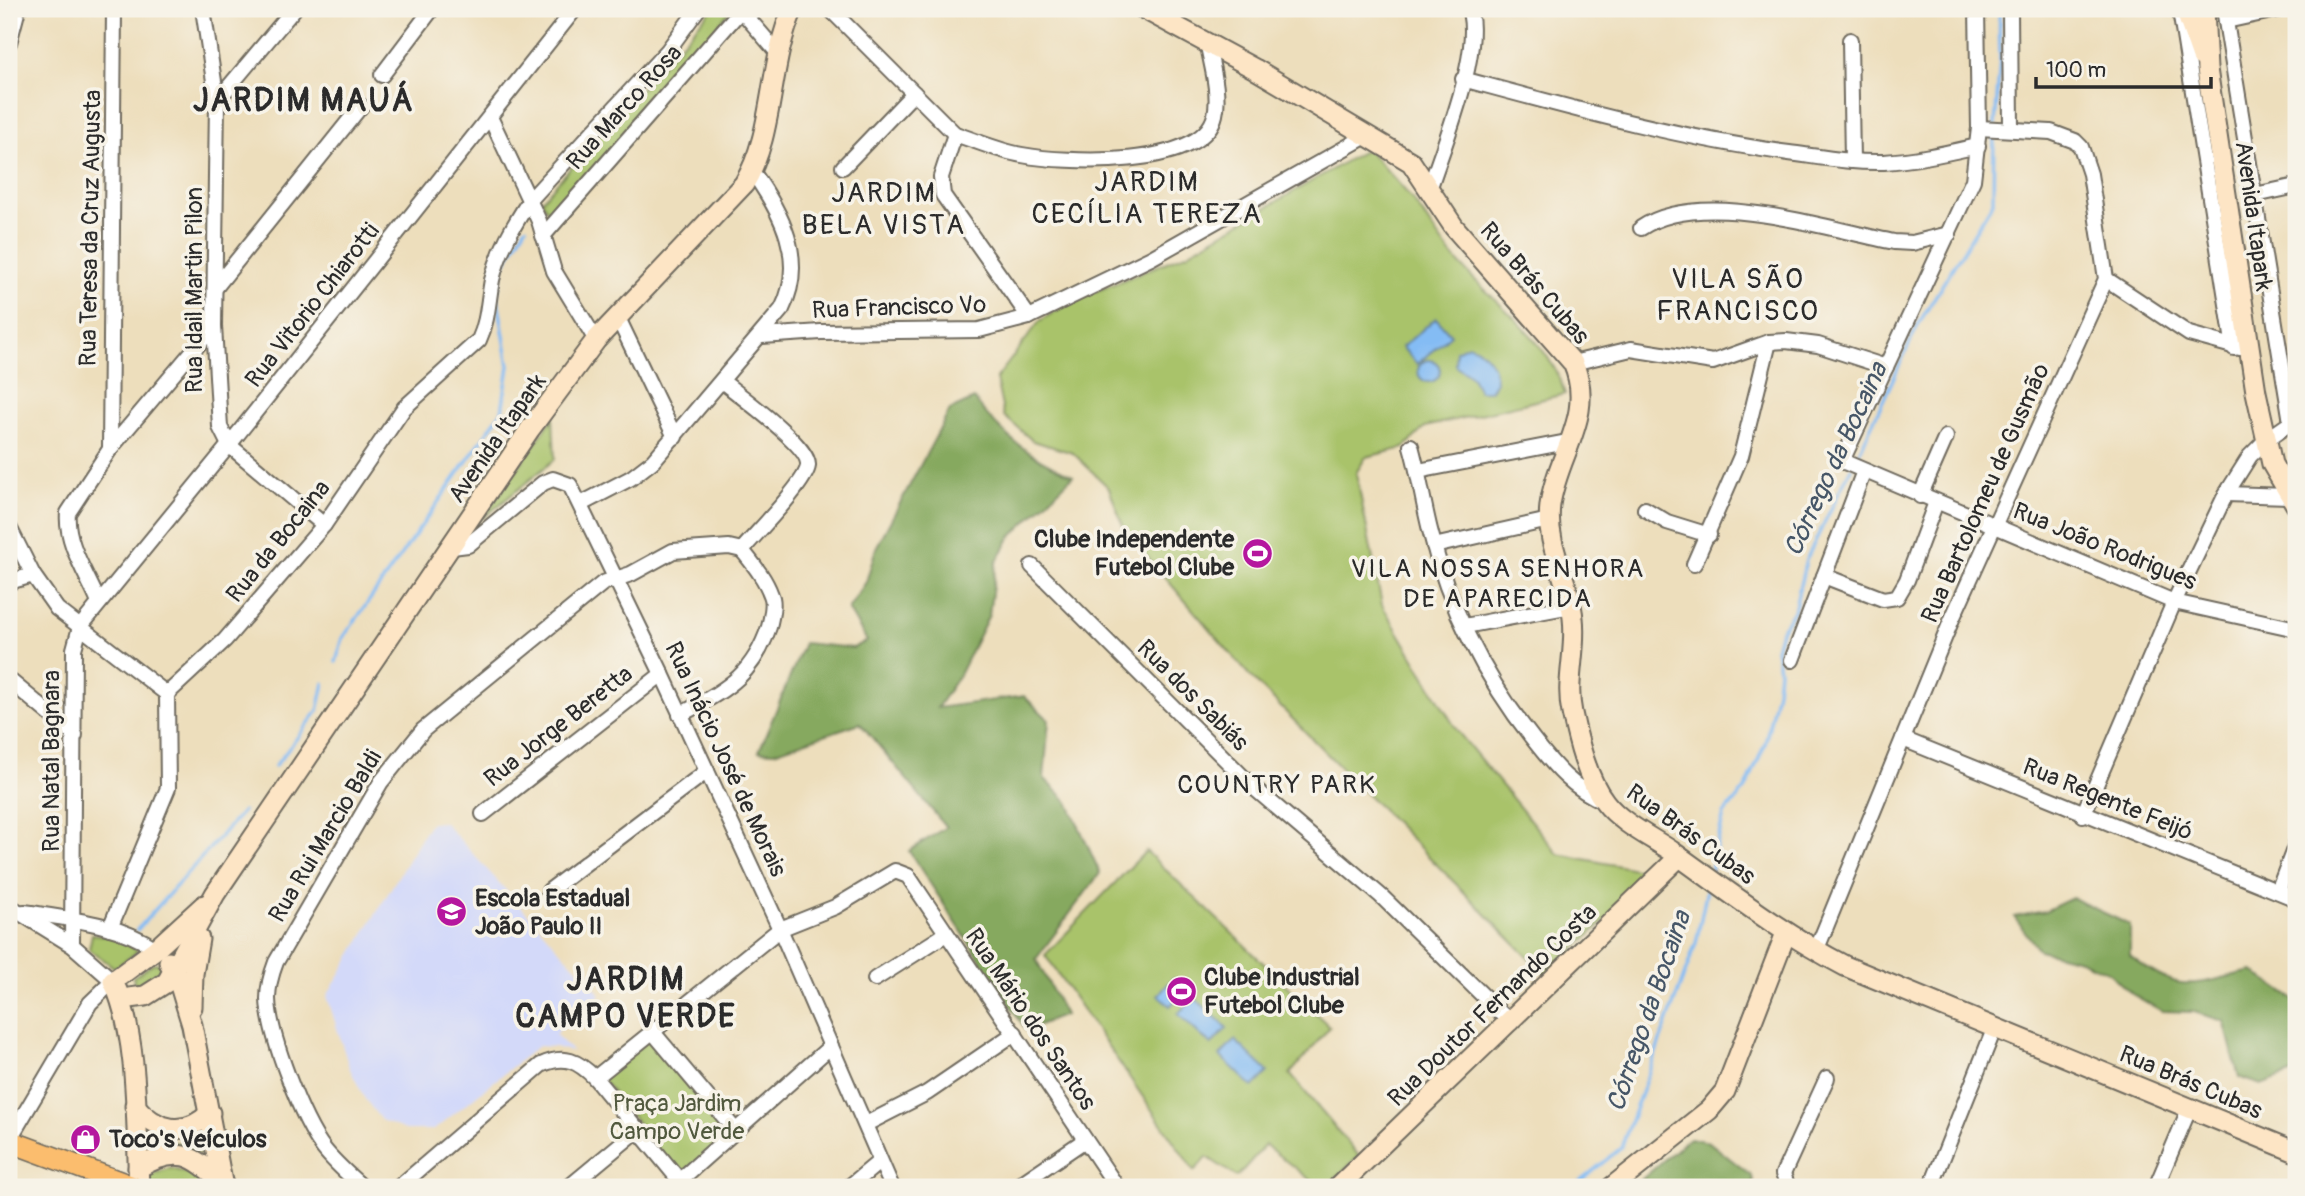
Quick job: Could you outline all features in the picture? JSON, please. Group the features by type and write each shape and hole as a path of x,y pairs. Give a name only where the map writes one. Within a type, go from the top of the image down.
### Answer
{"main road":[{"path":"748,177 777,52 793,9"},
{"name":"Rua Brás Cubas","path":"1144,9 1411,162 1461,237 1573,363 1581,389 1582,407 1555,485 1549,520 1574,628 1570,705 1586,762 1605,802 1714,883 1816,951 2296,1152"},
{"path":"2185,9 2207,69"},
{"name":"Avenida Itapark","path":"2204,9 2207,69 2241,348 2272,464 2293,500"},
{"name":"Avenida Itapark","path":"122,999 145,996 158,990 175,971 215,894 530,429 596,340 748,177"},
{"name":"Rua Doutor Fernando Costa","path":"1338,1187 1682,859"},
{"name":"Avenida Itapark","path":"113,981 156,949 215,894"},
{"path":"192,1025 193,974 204,916"},
{"path":"1612,1187 1709,1110 1725,1091 1786,933"},
{"path":"156,949 175,971 192,1025 223,1185"},
{"path":"113,981 122,999 135,1106 137,1181"},
{"path":"135,1106 160,1128 174,1130 199,1124 209,1113"},
{"path":"9,1140 137,1181"},
{"path":"9,1155 92,1187"},
{"path":"137,1181 163,1156 185,1156 204,1165 223,1185"}],"street":[{"path":"9,43 18,9"},
{"name":"Rua Teresa da Cruz Augusta","path":"110,449 114,9"},
{"name":"Rua Idail Martin Pilon","path":"203,9 217,101 214,326 218,415 223,436 229,445"},
{"path":"217,101 294,9"},
{"path":"382,75 432,9"},
{"name":"Rua Vitorio Chiarotti","path":"80,627 229,445 575,9"},
{"name":"Rua Marco Rosa","path":"530,200 668,50 698,9"},
{"name":"Rua Marco Rosa","path":"543,236 740,9 777,52"},
{"path":"831,9 955,134 1022,155 1091,160 1156,156 1206,134 1215,116 1216,94 1208,46"},
{"path":"1430,187 1473,42 1469,9"},
{"path":"1977,9 1996,128"},
{"path":"1463,79 1577,110 1716,142 1853,161 1915,159 1978,146 1996,128 2010,9"},
{"path":"1996,128 2063,135 2081,147 2090,174 2106,279 2189,334 2241,348 2179,9"},
{"path":"2083,815 2174,602 2226,494 2250,456 2266,440 2294,420 2225,15 2281,9"},
{"path":"1850,40 1853,161"},
{"path":"843,167 914,93"},
{"path":"215,288 361,106"},
{"path":"490,117 530,200 554,271 596,340"},
{"path":"955,134 941,177 943,195 1029,317"},
{"name":"Rua Francisco Vo","path":"762,336 821,331 979,330 1029,317 1162,251 1368,135"},
{"path":"1792,660 1824,576 1852,465 1885,368 1972,180 1978,146"},
{"path":"581,504 631,478 653,461 762,336 782,309 792,284 792,249 772,199 748,177"},
{"path":"2255,195 2296,186"},
{"name":"Rua da Bocaina","path":"167,694 225,640 324,525 404,408 479,340 485,327 499,257 515,222 530,200"},
{"path":"1641,228 1660,218 1700,211 1758,216 1894,242 1912,243 1949,234"},
{"name":"Rua Bartolomeu de Gusmão","path":"1816,951 1994,525 2106,279"},
{"path":"618,318 675,437"},
{"path":"99,603 67,526 75,499 110,449 214,326"},
{"path":"1573,363 1631,349 1713,362 1769,342 1818,345 1885,368"},
{"path":"1694,564 1709,535 1741,456 1769,342"},
{"path":"680,715 732,685 746,673 764,642 773,598 759,572 741,550 802,482 809,464 806,455 775,425 722,381"},
{"path":"1920,496 1945,438"},
{"path":"1418,471 1572,441"},
{"path":"229,445 324,525"},
{"path":"1411,446 1434,546 1480,663 1526,730 1571,783 1605,802"},
{"name":"Rua João Rodrigues","path":"1852,465 2174,602 2296,629"},
{"name":"Rua Inácio José de Morais","path":"452,547 457,549 468,545 543,483 553,479 570,485 662,674 779,929 892,1187"},
{"path":"2226,494 2293,500"},
{"path":"1824,576 1883,599 1898,597 1936,502"},
{"path":"1645,509 1667,522 1709,535"},
{"path":"1434,546 1549,520"},
{"path":"9,527 33,575 57,609 167,694 168,788 110,928"},
{"name":"Rua Rui Marcio Baldi","path":"362,1187 325,1150 301,1107 270,1020 269,982 276,962 357,821 402,754 423,730 590,590 673,551 729,547 741,550"},
{"name":"Rua dos Sabiás","path":"1032,566 1253,787 1381,896 1511,1023"},
{"path":"9,582 33,575"},
{"path":"1465,626 1571,606"},
{"name":"Rua Natal Bagnara","path":"72,945 74,649 80,627"},
{"name":"Rua Jorge Beretta","path":"483,814 662,674"},
{"path":"9,680 75,735"},
{"name":"Rua Regente Feijó","path":"1903,739 2083,815 2296,899"},
{"path":"549,891 706,771"},
{"path":"2278,891 2296,844"},
{"name":"Rua Mário dos Santos","path":"779,929 835,907 895,871 908,876 1117,1187"},
{"path":"47,915 73,897"},
{"path":"11,913 47,915 110,928 131,934 156,949"},
{"path":"9,1140 90,1003 113,981 72,945 11,913"},
{"path":"595,1078 779,929"},
{"path":"874,979 946,934"},
{"path":"90,1003 122,999"},
{"path":"1931,1187 1995,1027"},
{"path":"652,1031 736,1131"},
{"path":"866,1124 927,1093 1015,1033"},
{"path":"398,1187 541,1065 552,1060 571,1060 581,1064 639,1129 682,1184 736,1131 831,1046"},
{"path":"1788,1187 1783,1174 1827,1077"},
{"path":"2156,1187 2190,1107"},
{"path":"569,1187 639,1129"},
{"path":"1016,1187 1085,1139"},
{"path":"849,1187 879,1162"}],"shaded area":[{"name":"Escola Estadual João Paulo II","path":"444,822 601,995 555,1034 573,1052 538,1046 434,1130 405,1130 381,1120 365,1099 349,1067 327,996 430,823"}],"green space":[{"path":"712,9 730,11 553,218 541,201"},
{"name":"Clube Independente Futebol Clube","path":"1367,149 1421,211 1451,254 1516,319 1546,354 1565,394 1425,427 1404,448 1366,457 1356,473 1382,605 1458,732 1558,854 1657,873 1546,975 1250,676 1125,531 1109,488 1073,453 1033,441 1004,416 996,379 1040,321 1070,302 1186,254"},
{"path":"974,399 996,425 1018,444 1043,461 1073,476 1010,538 996,563 989,615 959,675 937,708 1024,696 1049,720 1044,778 1068,802 1100,873 1036,959 1065,1015 1026,1030 909,851 946,827 860,723 774,752 759,751 804,643 853,648 867,641 848,609 866,582 876,548 950,410"},
{"path":"553,418 555,459 482,519"},
{"name":"Clube Industrial Futebol Clube","path":"1146,851 1330,1027 1290,1074 1359,1156 1327,1187 1320,1187 1265,1145 1237,1177 1207,1157 1194,1171 1045,955"},
{"path":"2072,898 2130,925 2130,956 2163,977 2188,983 2253,971 2296,1001 2296,1072 2261,1085 2239,1077 2224,1021 2194,1012 2162,1011 2132,994 2108,972 2080,960 2039,950 2014,917 2045,911"},
{"path":"92,934 115,937 138,951 115,968 89,949"},
{"path":"154,963 163,964 167,968 145,991 135,987 133,977"},
{"name":"Praça Jardim Campo Verde","path":"653,1035 733,1131 680,1175 601,1078"},
{"path":"147,1131 162,1140 178,1143 210,1132 214,1157 181,1148 149,1156"},
{"path":"1689,1138 1709,1142 1752,1176 1754,1187 1633,1187"},
{"path":"170,1168 197,1176 209,1187 149,1185 150,1175"}],"water":[{"path":"1436,318 1451,335 1417,364 1402,347"},
{"path":"1468,345 1480,351 1492,364 1496,382 1490,391 1479,391 1472,377 1455,365 1456,351"},
{"path":"1429,360 1437,363 1440,371 1437,379 1429,382 1421,379 1418,371 1421,363"},
{"path":"1174,978 1186,989 1170,1006 1158,995"},
{"path":"1194,997 1227,1028 1211,1045 1178,1014"},
{"path":"1235,1040 1268,1072 1253,1087 1220,1056"}],"waterway":[{"name":"Córrego da Bocaina","path":"1995,125 2000,59 1999,9"},
{"name":"Córrego da Bocaina","path":"1855,461 1919,323 1993,202 1994,133"},
{"path":"336,662 343,638 502,411 509,366 497,294 503,266 526,227"},
{"name":"Córrego da Bocaina","path":"1711,870 1724,814 1746,788 1765,744 1777,691 1779,670 1776,649 1781,630 1794,611 1806,560 1851,468"},
{"path":"275,766 318,711 324,683"},
{"path":"137,930 243,811"},
{"name":"Córrego da Bocaina","path":"1573,1187 1621,1148 1696,943 1708,884"}],"place":[{"name":"Clube Independente Futebol Clube","path":"1257,553"},
{"name":"Escola Estadual João Paulo II","path":"452,912"},
{"name":"Clube Industrial Futebol Clube","path":"1181,991"},
{"name":"Toco's Veículos","path":"86,1139"}],"district":[{"name":"JARDIM MAUÁ","path":"304,100"},
{"name":"JARDIM CECÍLIA TEREZA","path":"1147,197"},
{"name":"JARDIM BELA VISTA","path":"884,208"},
{"name":"VILA SÃO FRANCISCO","path":"1738,294"},
{"name":"VILA NOSSA SENHORA DE APARECIDA","path":"1498,583"},
{"name":"COUNTRY PARK","path":"1277,784"},
{"name":"JARDIM CAMPO VERDE","path":"626,998"}]}
